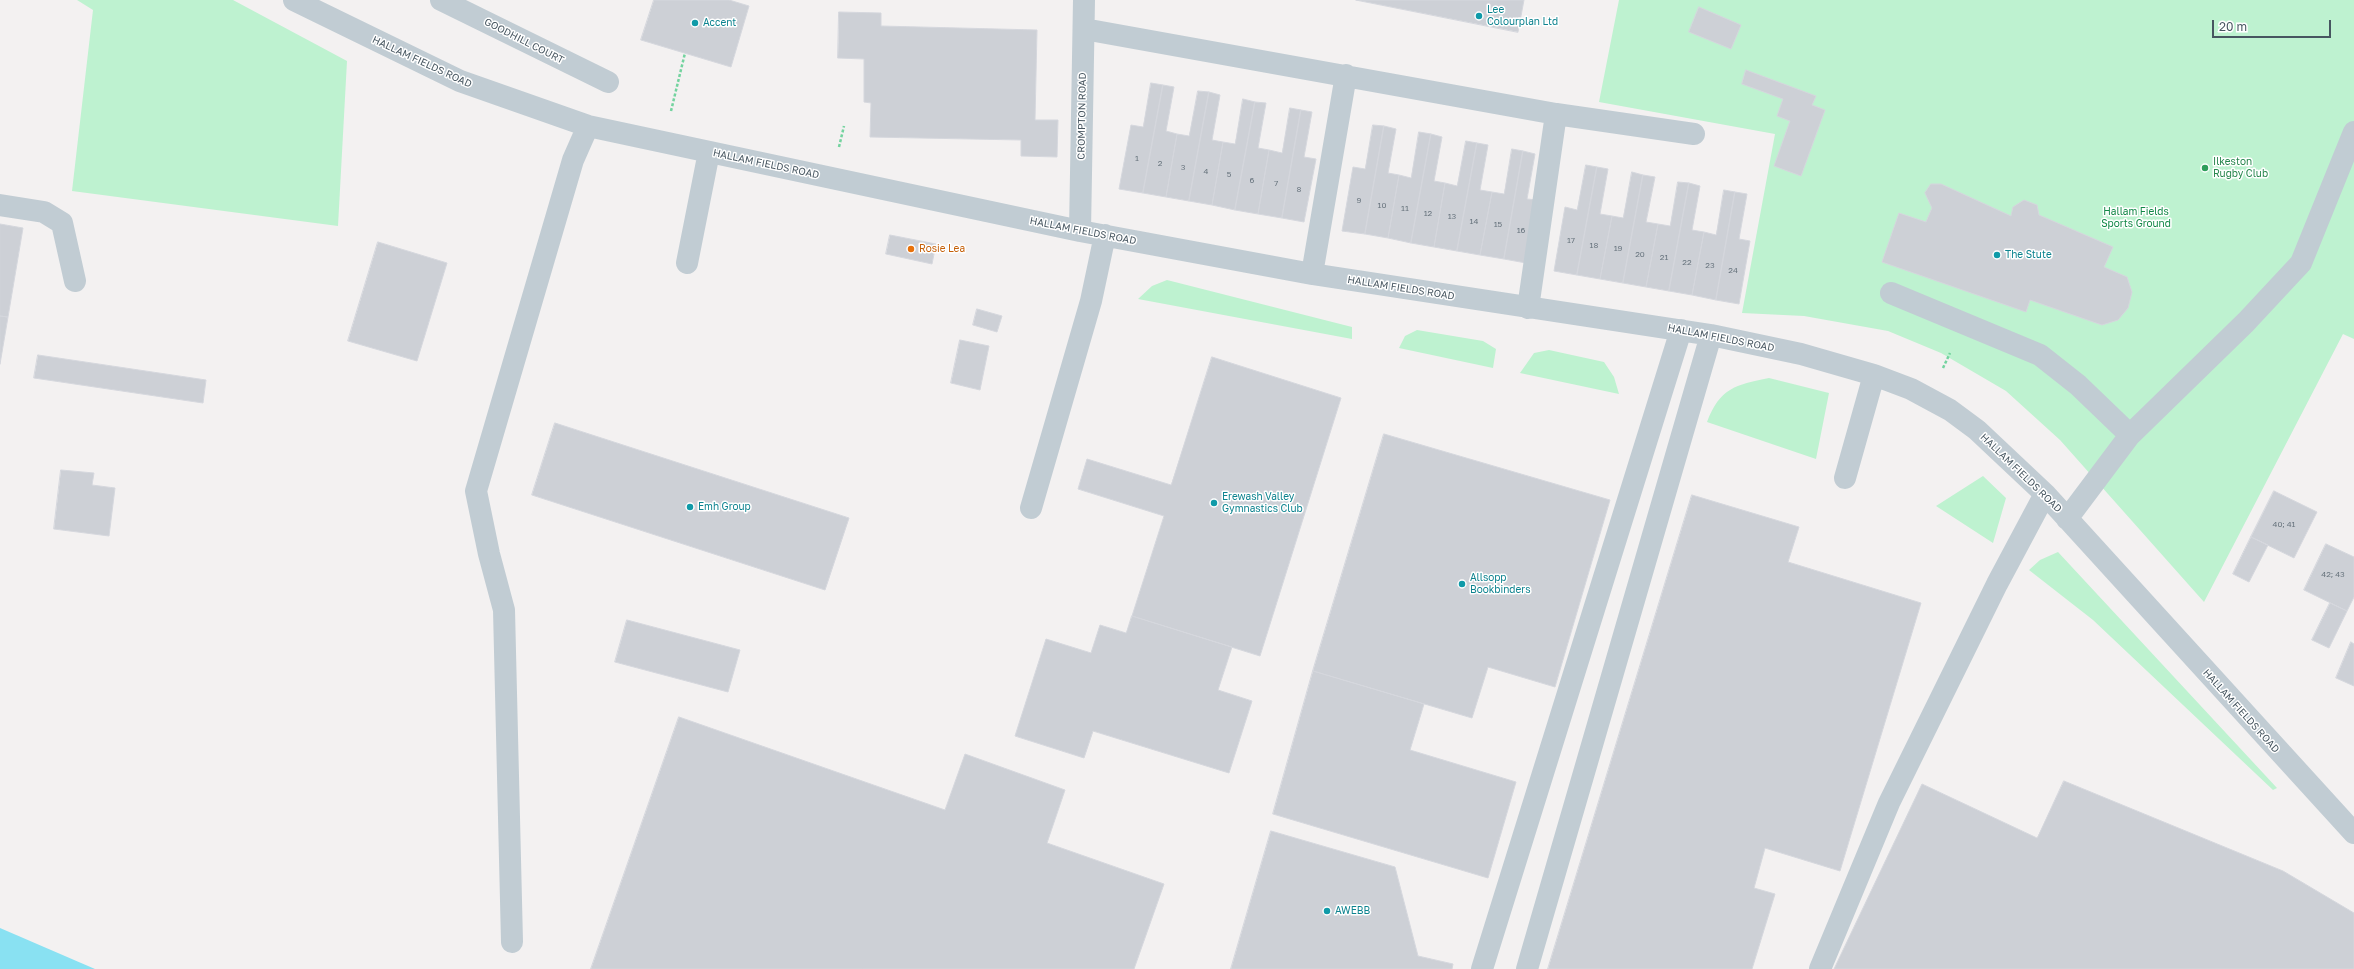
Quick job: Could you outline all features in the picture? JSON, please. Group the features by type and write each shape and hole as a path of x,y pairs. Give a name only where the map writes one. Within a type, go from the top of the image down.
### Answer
{"street":[{"name":"HALLAM FIELDS ROAD","path":"294,0 460,81 588,126 1080,231 1312,274 1528,308 1681,330 1801,354 1874,375 1929,398 1950,410 1977,430 2045,494 2354,833"},
{"name":"GOODHILL COURT","path":"441,0 608,82"},
{"name":"CROMPTON ROAD","path":"1080,231 1084,0"},
{"path":"1084,29 1556,114 1694,134"},
{"path":"1312,274 1346,75"},
{"path":"1528,308 1556,114"},
{"path":"512,942 504,610 489,554 476,491 573,160 588,126"},
{"path":"2067,519 2130,435 2246,322 2301,262 2354,132"},
{"path":"687,263 709,152"},
{"path":"0,205 44,212 62,223 75,281"},
{"path":"1031,508 1091,301 1105,235"},
{"path":"1891,293 2040,355 2078,385 2130,435"},
{"path":"1482,969 1681,330"},
{"path":"1527,969 1711,336"},
{"path":"1845,478 1874,375"},
{"path":"1820,969 1889,802 1997,584 2045,494"}],"path":[{"path":"663,142 685,54"},
{"path":"1929,398 1964,323"}],"green space":[{"path":"77,0 233,0 347,61 338,226 72,191 93,10"},
{"name":"Hallam Fields Sports Ground","path":"1619,0 2354,0 2354,339 2343,334 2204,602 2060,440 2006,391 1941,353 1888,331 1804,316 1742,313 1775,134 1599,102"},
{"path":"1167,280 1352,327 1352,339 1138,299 1152,286"},
{"path":"1417,330 1483,341 1496,349 1493,368 1399,348 1405,336"},
{"path":"1549,350 1604,362 1614,377 1619,394 1520,373 1534,353"},
{"path":"1769,378 1829,393 1816,459 1707,422 1717,402 1730,390 1747,383"},
{"path":"1983,476 2006,498 1993,543 1936,506"},
{"path":"2058,552 2277,788 2273,790 2093,620 2029,570 2040,560"}],"water":[{"path":"0,928 95,969 0,969"}],"building":[{"name":"Accent","path":"654,0 729,0 749,6 731,67 641,40"},
{"name":"Lee Colourplan Ltd","path":"1356,0 1524,0 1518,32"},
{"path":"1699,7 1741,25 1731,49 1689,32"},
{"path":"839,12 881,13 881,26 1037,30 1035,120 1058,120 1057,157 1021,156 1021,140 870,137 871,103 864,102 864,59 838,58"},
{"path":"1746,70 1816,96 1812,105 1825,110 1801,176 1774,166 1790,121 1777,116 1783,99 1742,84"},
{"path":"1151,83 1163,85 1143,193 1119,189 1131,125 1143,127"},
{"path":"1163,85 1174,87 1166,131 1177,134 1166,197 1143,193"},
{"path":"1198,91 1209,92 1189,201 1166,197 1177,134 1189,136"},
{"path":"1209,92 1220,95 1212,140 1223,142 1212,205 1189,201"},
{"path":"1243,99 1255,102 1235,210 1212,205 1223,142 1235,144"},
{"path":"1255,102 1266,103 1258,148 1269,150 1258,214 1235,210"},
{"path":"1290,108 1301,110 1282,218 1258,214 1269,150 1282,153"},
{"path":"1301,110 1312,112 1304,157 1316,159 1304,222 1282,218"},
{"path":"1373,125 1384,126 1365,234 1342,231 1353,167 1365,169"},
{"path":"1384,126 1396,129 1388,173 1399,175 1388,238 1365,234"},
{"path":"1419,132 1431,134 1411,243 1388,238 1399,175 1411,178"},
{"path":"1431,134 1442,137 1434,181 1445,183 1434,247 1411,243"},
{"path":"1466,141 1477,143 1457,251 1434,247 1445,183 1457,186"},
{"path":"1477,143 1488,145 1480,190 1492,192 1480,255 1457,251"},
{"path":"1512,149 1523,151 1504,259 1480,255 1492,192 1504,194"},
{"path":"1523,151 1535,154 1527,199 1538,200 1526,263 1504,259"},
{"path":"1586,165 1597,167 1577,275 1554,271 1565,207 1577,210"},
{"path":"1597,167 1608,169 1600,214 1612,216 1600,279 1577,275"},
{"path":"1632,172 1643,175 1623,283 1600,279 1612,216 1623,218"},
{"path":"1643,175 1655,177 1646,222 1658,224 1646,287 1623,283"},
{"path":"1678,182 1689,183 1669,291 1646,287 1658,224 1670,226"},
{"path":"1689,183 1700,186 1692,230 1704,232 1692,295 1669,291"},
{"name":"The Stute","path":"1931,184 1941,184 2011,216 2013,207 2024,200 2037,205 2039,215 2113,247 2104,267 2127,277 2132,292 2128,308 2118,320 2102,325 2030,300 2026,312 1882,262 1899,213 1926,222 1932,208 1925,193"},
{"path":"1724,190 1735,192 1716,300 1692,295 1704,232 1716,235"},
{"path":"1735,192 1747,194 1739,239 1750,241 1739,304 1716,300"},
{"path":"0,224 23,228 8,317 0,316"},
{"name":"Rosie Lea","path":"890,235 936,244 932,264 886,254"},
{"path":"378,242 447,263 417,361 348,341"},
{"path":"977,309 1002,316 997,332 973,325"},
{"path":"0,316 8,317 0,364"},
{"path":"960,340 989,346 980,390 951,383"},
{"path":"38,355 206,380 203,403 34,378"},
{"name":"Erewash Valley Gymnastics Club","path":"1212,357 1341,398 1260,656 1132,616 1164,516 1078,489 1087,459 1171,485"},
{"name":"Emh Group","path":"555,423 849,518 825,590 532,495"},
{"name":"Allsopp Bookbinders","path":"1384,434 1610,500 1555,687 1488,667 1472,718 1313,671"},
{"path":"61,470 94,473 92,485 115,488 109,536 54,529"},
{"path":"2274,491 2317,512 2294,558 2251,537"},
{"path":"1692,495 1799,527 1788,562 1921,603 1840,871 1765,848 1754,888 1775,894 1752,969 1548,969"},
{"path":"2251,537 2268,545 2249,582 2233,574"},
{"path":"2326,544 2354,557 2354,597 2347,611 2304,590"},
{"path":"2330,603 2347,611 2329,648 2312,640"},
{"path":"1132,616 1232,647 1218,690 1252,701 1229,773 1093,731 1084,758 1015,736 1046,639 1091,653 1100,625 1126,633"},
{"path":"627,620 740,650 728,692 615,662"},
{"path":"2351,642 2354,644 2354,686 2336,678"},
{"path":"1313,671 1424,704 1410,750 1516,782 1488,878 1273,814"},
{"path":"679,717 945,810 965,754 1065,790 1047,843 1164,884 1134,969 591,969"},
{"path":"2064,781 2283,871 2354,913 2354,969 1834,969 1922,784 2037,838"},
{"name":"AWEBB","path":"1271,831 1395,867 1418,956 1453,964 1452,969 1231,969"}],"place":[{"name":"Lee Colourplan Ltd","path":"1479,16"},
{"name":"Accent","path":"695,23"},
{"name":"Ilkeston Rugby Club","path":"2205,168"},
{"name":"Rosie Lea","path":"911,249"},
{"name":"The Stute","path":"1997,255"},
{"name":"Erewash Valley Gymnastics Club","path":"1214,503"},
{"name":"Emh Group","path":"690,507"},
{"name":"Allsopp Bookbinders","path":"1462,584"},
{"name":"AWEBB","path":"1327,911"}]}
